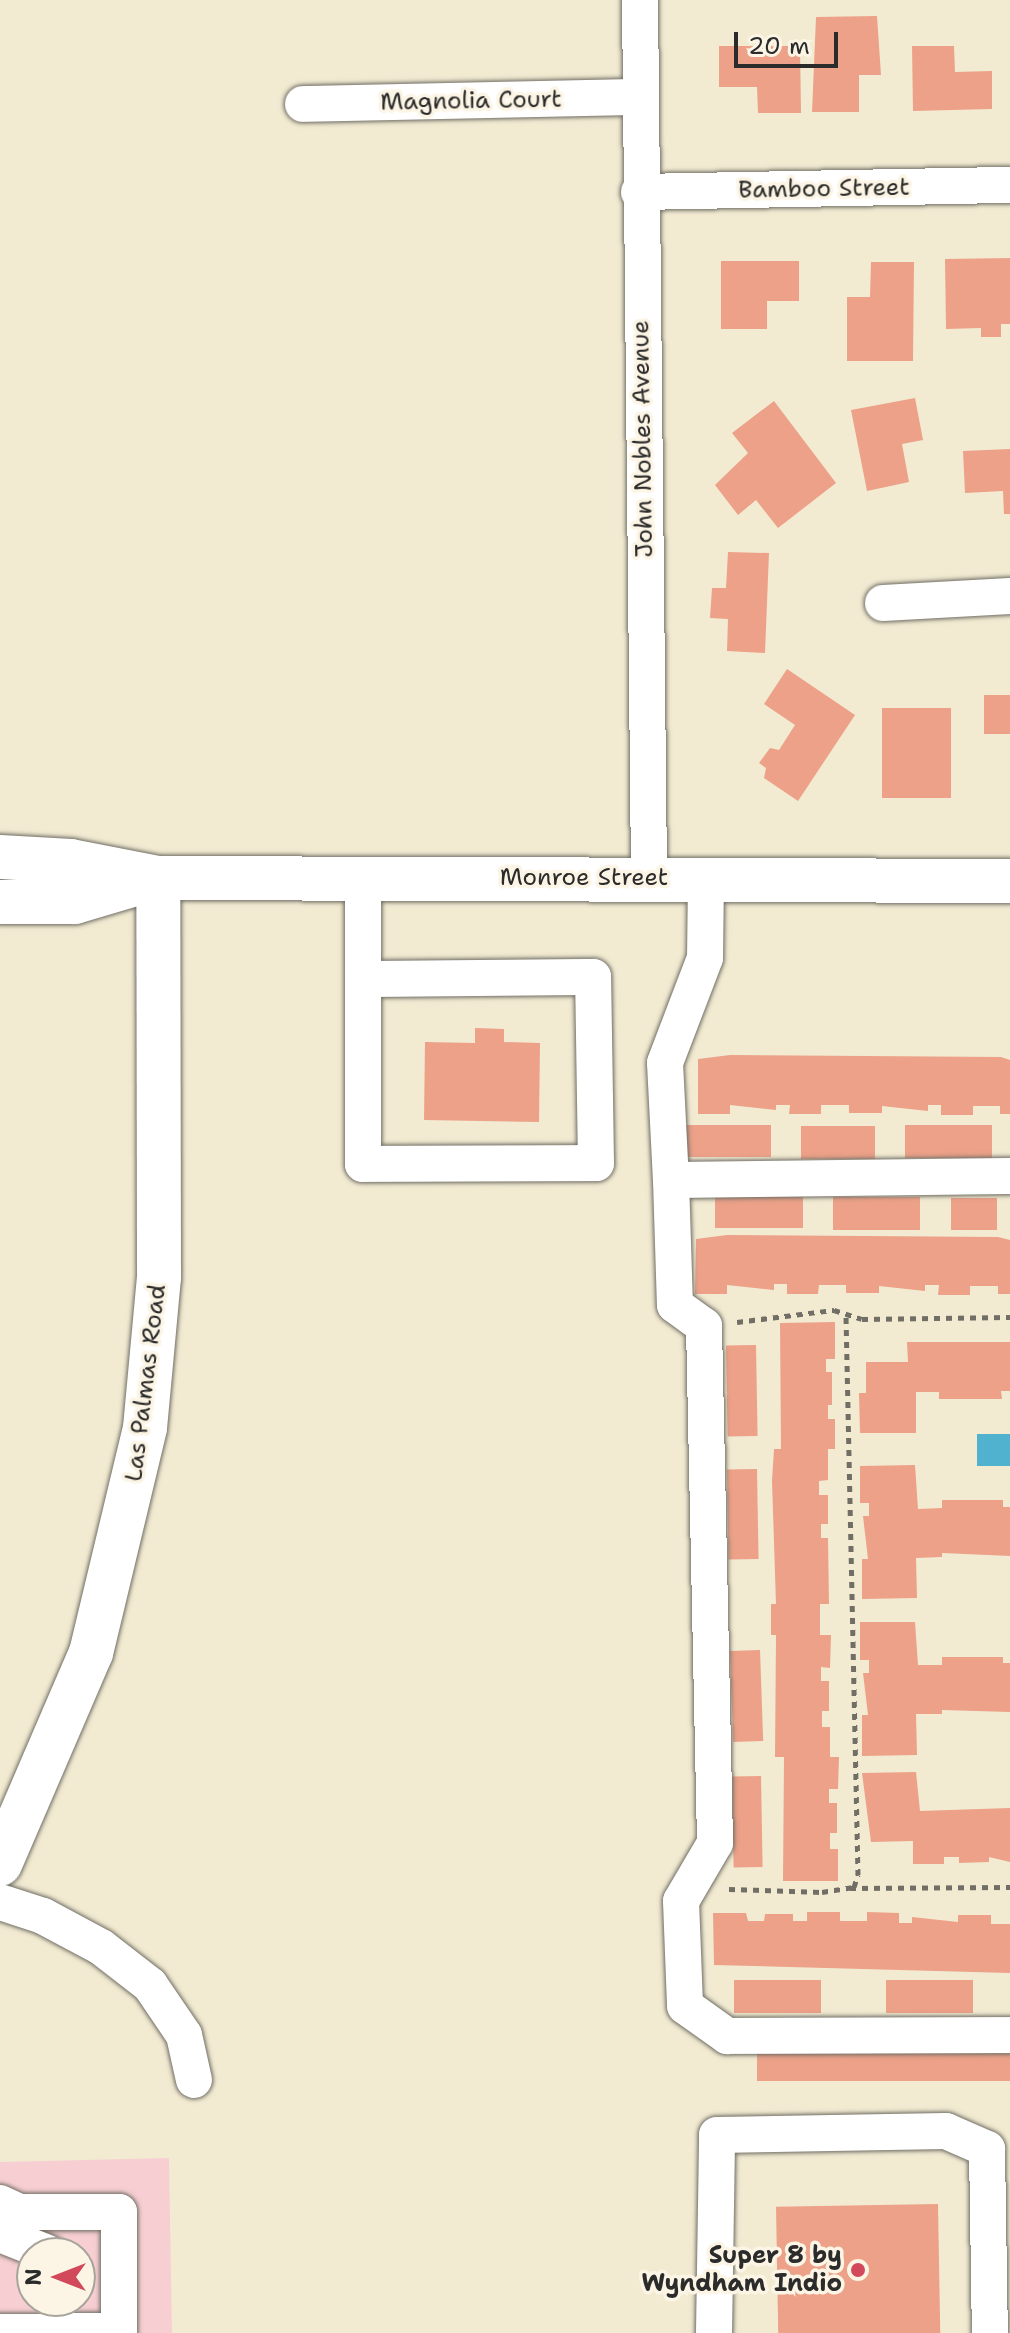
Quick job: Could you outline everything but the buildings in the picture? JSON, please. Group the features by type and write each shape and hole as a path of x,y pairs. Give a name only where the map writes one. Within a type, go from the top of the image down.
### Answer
{"main road":[{"name":"Monroe Street","path":"0,857 71,861 158,878 706,878 1009,884"},
{"name":"Monroe Street","path":"0,902 75,902 158,878"},
{"name":"Las Palmas Road","path":"0,1864 91,1653 145,1428 159,1278 158,878"}],"street":[{"name":"John Nobles Avenue","path":"640,0 639,192 649,879"},
{"name":"Magnolia Court","path":"303,104 639,97"},
{"name":"Bamboo Street","path":"639,192 1010,185"},
{"path":"883,603 1010,596"},
{"path":"363,878 363,979 363,1164 596,1163 593,977 363,979"},
{"path":"706,878 705,958 665,1063 675,1305 704,1326 715,1843 681,1901 685,2006 727,2036 1010,2035"},
{"path":"671,1180 1010,1176"},
{"path":"0,1902 43,1916 101,1947 150,1985 184,2035 194,2080"},
{"path":"714,2333 717,2135 946,2131 987,2149 990,2333"},
{"path":"0,2203 19,2212 119,2212 119,2331 80,2317"},
{"path":"0,2332 72,2317"}],"path":[{"path":"704,1326 834,1310 862,1319 1010,1317"},
{"path":"846,1314 860,1849 858,1875 849,1888"},
{"path":"690,1887 822,1892 849,1888 1010,1887"}],"shaded area":[{"path":"169,2158 172,2333 0,2333 0,2162"}],"water":[{"path":"977,1434 1010,1434 1010,1466 977,1466"}],"place":[{"name":"Super 8 by Wyndham Indio","path":"858,2270"}]}
